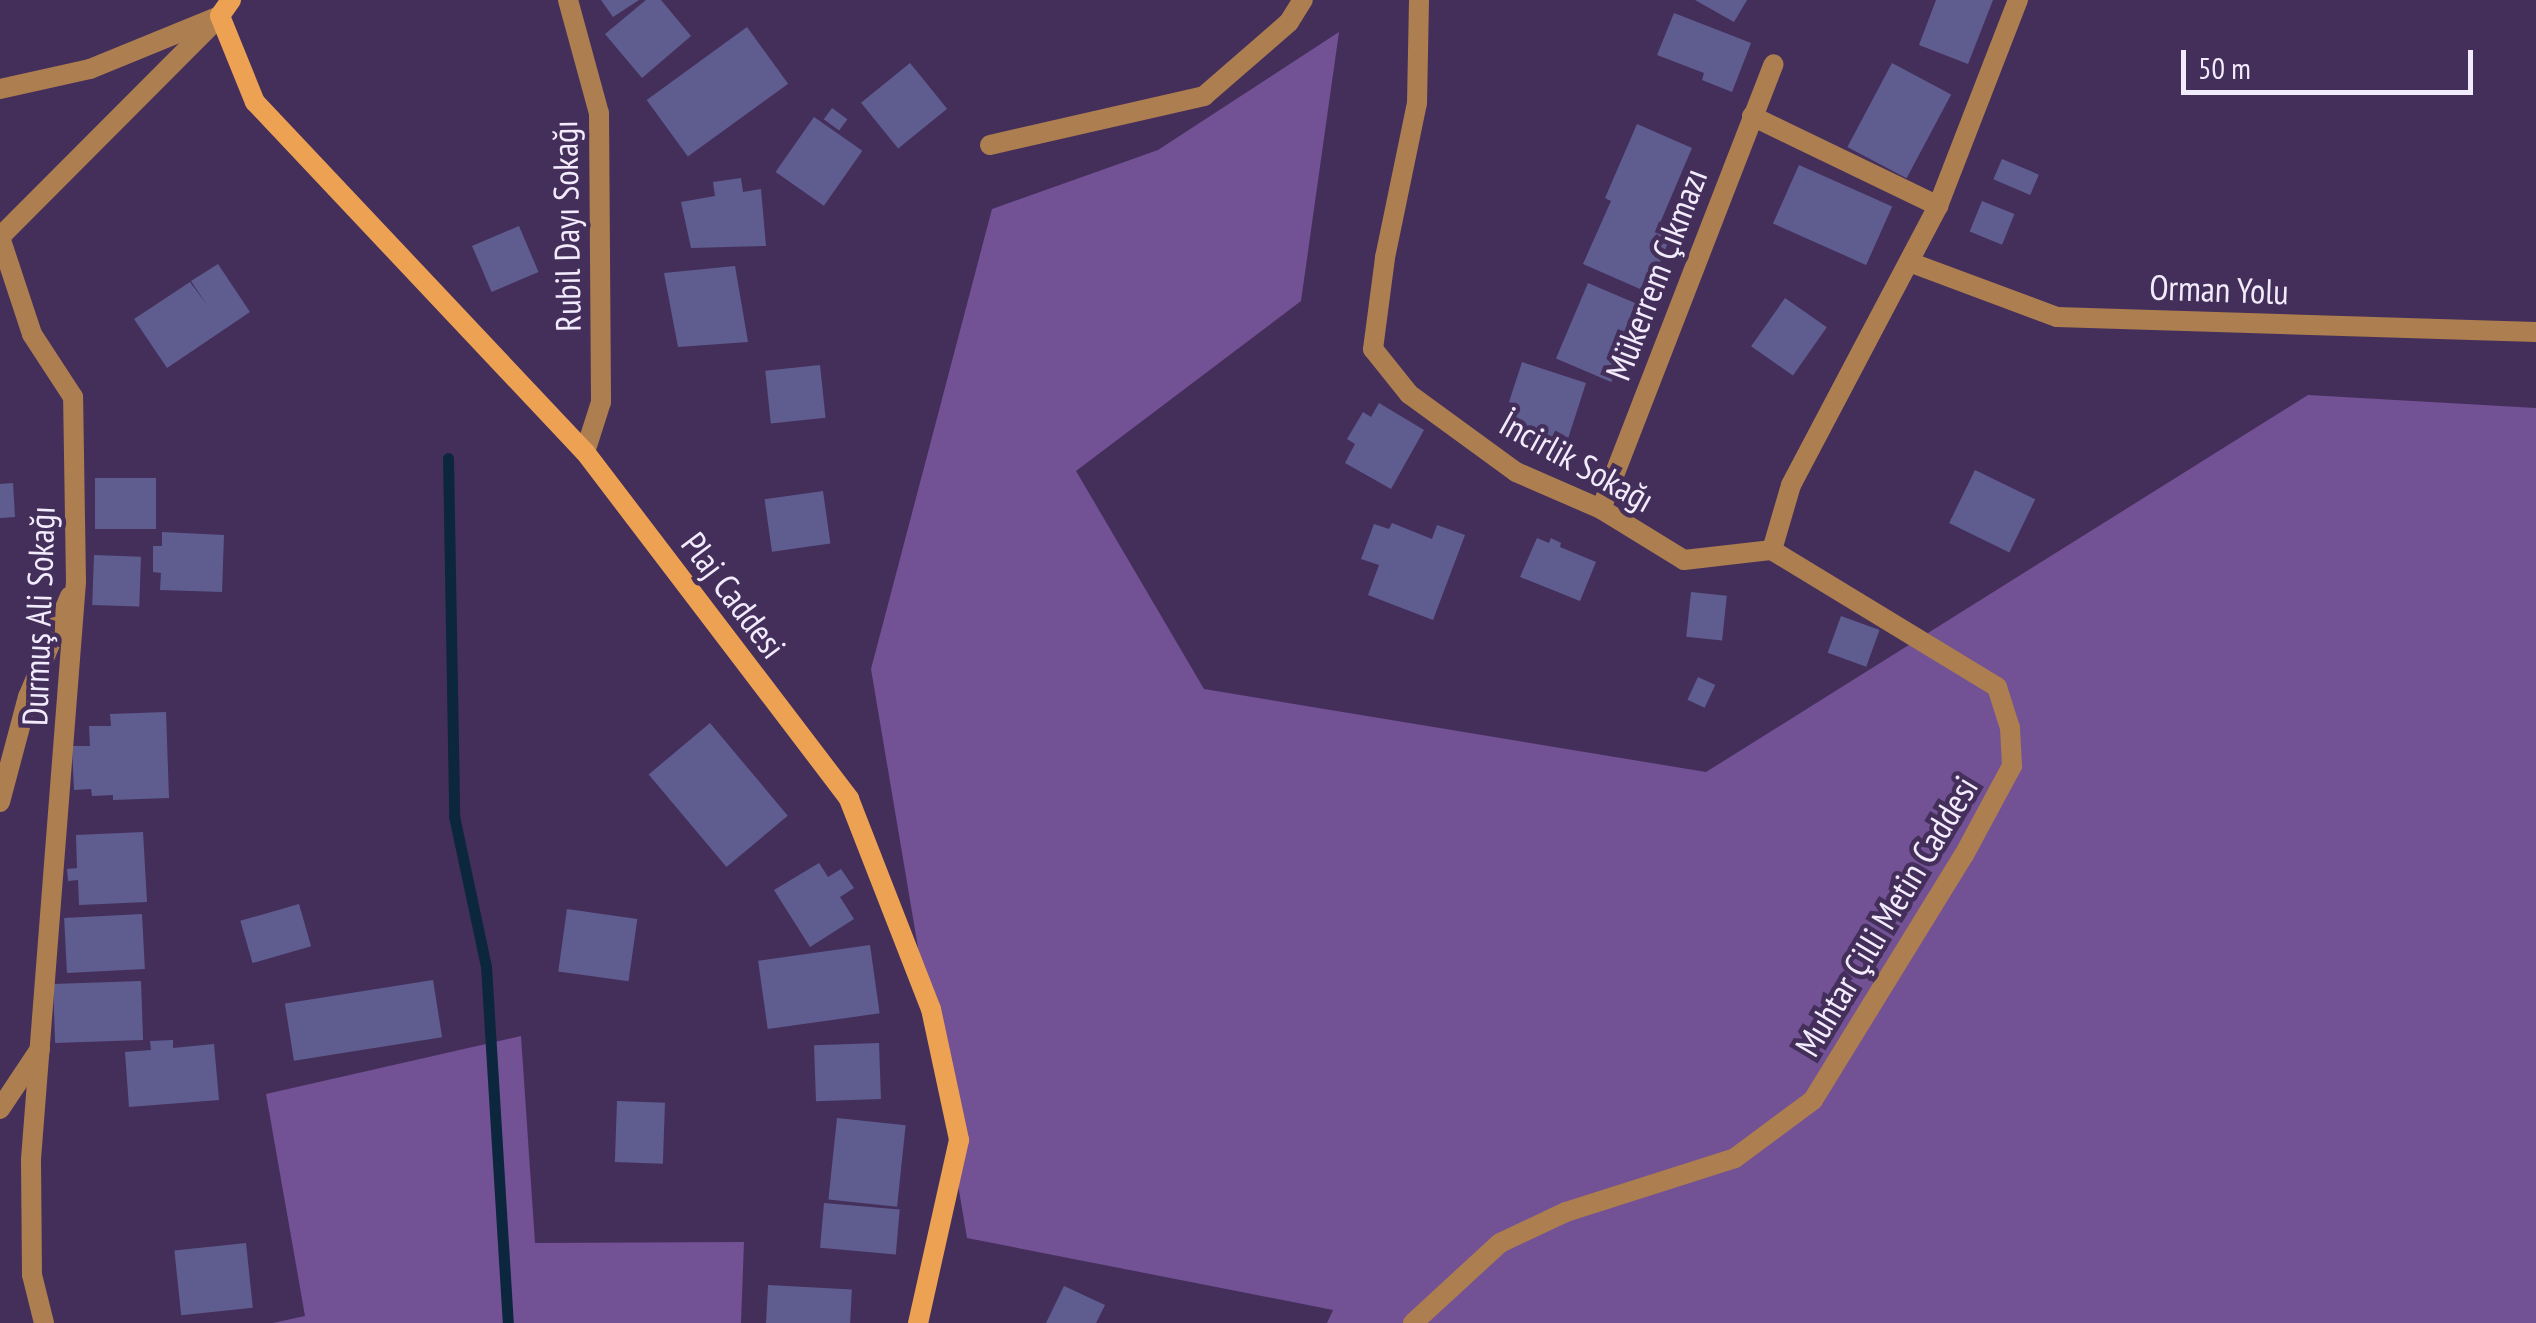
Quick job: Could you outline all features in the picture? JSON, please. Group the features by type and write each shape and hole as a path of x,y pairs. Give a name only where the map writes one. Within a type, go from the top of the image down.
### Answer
{"street":[{"name":"Rubil Dayı Sokağı","path":"568,0 599,113 601,402 584,452"},
{"path":"990,145 1204,96 1289,22 1303,0"},
{"name":"İncirlik Sokağı","path":"1419,0 1417,103 1385,258 1373,349 1409,394 1516,472 1601,509 1684,560 1772,550"},
{"path":"1772,550 1791,485 1938,206 2018,0"},
{"name":"Plaj Caddesi","path":"225,8 255,102 584,452 849,799 931,1009 958,1140 918,1323"},
{"path":"0,90 90,69 225,8"},
{"name":"Durmuş Ali Sokağı","path":"44,1323 32,1275 31,1159 76,582 73,398 32,334 0,237 225,8"},
{"name":"Mükerrem Çıkmazı","path":"1601,509 1774,64"},
{"path":"1752,116 1938,206"},
{"name":"Orman Yolu","path":"1909,262 2057,316 2536,332"},
{"name":"Muhtar Çilli Metin Caddesi","path":"1413,1323 1500,1243 1566,1212 1735,1158 1813,1100 1964,854 2012,766 2010,728 1998,687 1772,550"},
{"path":"0,802 28,697 76,582"},
{"path":"0,1109 41,1047"}],"shaded area":[{"path":"1339,32 1301,301 1076,471 1204,689 1706,772 2308,395 2536,408 2536,1323 1327,1323 1333,1310 967,1238 871,669 992,209 1158,150"},
{"path":"521,1036 535,1243 744,1242 741,1323 273,1323 305,1316 266,1094"}],"building":[{"path":"601,0 639,0 613,17"},
{"path":"646,0 661,0 691,36 642,78 605,34"},
{"path":"1695,0 1747,0 1734,22"},
{"path":"1936,0 1993,0 1968,64 1919,45"},
{"path":"1674,13 1751,43 1732,92 1702,80 1704,73 1657,55"},
{"path":"747,27 788,84 688,157 647,100"},
{"path":"910,63 947,109 898,148 861,103"},
{"path":"1892,63 1951,94 1907,178 1847,147"},
{"path":"832,108 847,119 839,130 824,119"},
{"path":"814,117 862,151 824,206 776,172"},
{"path":"1637,124 1692,148 1660,223 1674,229 1647,292 1583,264 1611,201 1605,198"},
{"path":"2002,159 2039,175 2030,195 1993,179"},
{"path":"1799,165 1892,206 1866,265 1773,223"},
{"path":"741,178 743,192 761,189 766,246 691,248 681,202 715,196 713,182"},
{"path":"1982,201 2014,214 2002,245 1970,232"},
{"path":"519,226 539,272 492,292 472,246"},
{"path":"218,264 250,312 167,368 134,319 190,282 207,305 191,281"},
{"path":"735,266 748,342 678,347 664,273"},
{"path":"1588,283 1643,306 1611,382 1556,358"},
{"path":"1785,298 1827,327 1793,376 1751,346"},
{"path":"1522,362 1586,383 1564,451 1509,433 1519,405 1509,402"},
{"path":"820,365 826,418 771,423 765,371"},
{"path":"1379,403 1424,430 1391,489 1345,463 1355,444 1347,439 1363,412 1371,417"},
{"path":"1975,470 2035,499 2009,552 1949,523"},
{"path":"95,478 156,478 156,529 95,529"},
{"path":"13,483 15,517 0,518 0,484"},
{"path":"823,491 830,543 772,552 765,499"},
{"path":"1392,523 1432,539 1437,525 1465,535 1433,620 1368,595 1379,565 1361,559 1374,524 1389,529"},
{"path":"162,532 224,535 222,592 160,590 161,573 153,572 153,546 162,546"},
{"path":"1537,538 1549,543 1551,538 1561,543 1560,547 1596,562 1580,601 1520,577"},
{"path":"94,555 141,557 139,607 92,605"},
{"path":"1691,592 1727,596 1722,641 1686,637"},
{"path":"1841,616 1880,630 1866,667 1828,653"},
{"path":"1698,677 1715,685 1705,708 1687,700"},
{"path":"166,712 169,798 113,800 113,795 92,796 91,789 74,790 72,746 90,746 89,726 111,726 110,714"},
{"path":"710,723 788,816 726,867 649,774"},
{"path":"143,832 147,902 79,905 78,880 68,881 67,869 77,868 76,835"},
{"path":"819,863 828,877 841,869 854,888 840,897 854,919 810,947 774,890"},
{"path":"299,904 311,946 252,963 240,921"},
{"path":"567,909 637,919 629,981 558,971"},
{"path":"142,914 145,969 67,973 64,918"},
{"path":"870,945 880,1013 768,1029 758,961"},
{"path":"433,980 442,1037 294,1061 285,1003"},
{"path":"141,981 143,1040 55,1043 53,984"},
{"path":"173,1040 173,1048 214,1044 219,1100 129,1107 125,1052 151,1050 150,1041"},
{"path":"879,1043 881,1099 816,1101 814,1045"},
{"path":"617,1101 665,1103 663,1164 615,1162"},
{"path":"837,1118 906,1125 897,1207 828,1200"},
{"path":"824,1203 900,1210 896,1254 820,1248"},
{"path":"246,1243 253,1308 181,1315 174,1251"},
{"path":"768,1285 852,1289 850,1323 766,1323"},
{"path":"1064,1286 1105,1305 1096,1323 1046,1323"}],"waterway":[{"path":"448,458 454,816 486,966 508,1323"}]}
